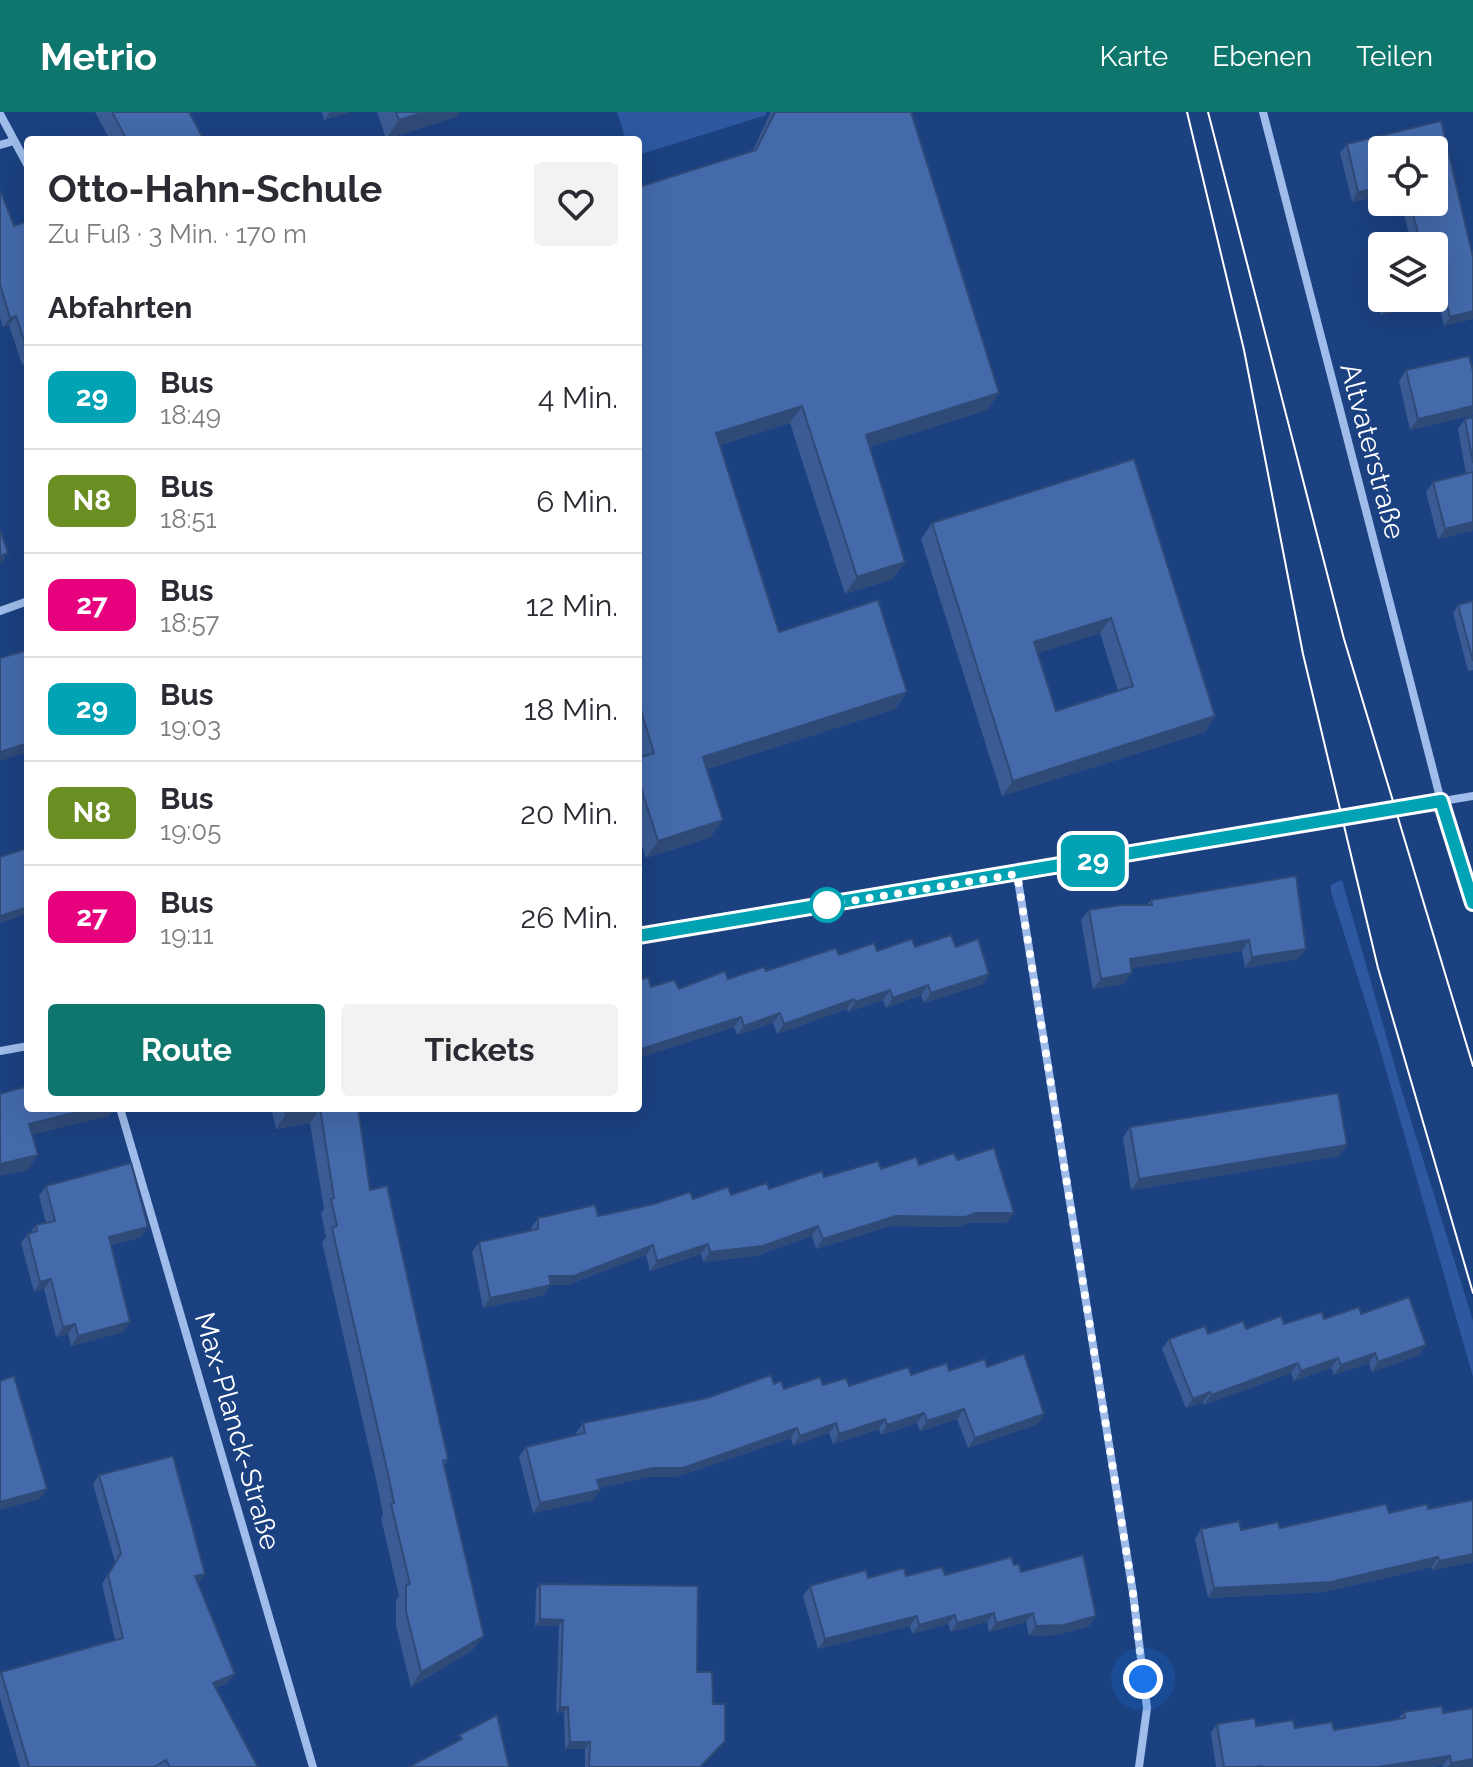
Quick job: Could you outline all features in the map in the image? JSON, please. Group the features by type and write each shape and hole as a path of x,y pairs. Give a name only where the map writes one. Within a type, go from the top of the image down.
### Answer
{"street":[{"name":"Altvaterstraße","path":"1263,112 1441,801 1473,903"},
{"path":"0,114 24,159"},
{"path":"0,145 14,141"},
{"path":"0,611 24,602"},
{"path":"642,935 1473,796"},
{"path":"1017,874 1133,1593 1147,1708 1139,1767"},
{"path":"0,1051 24,1047"},
{"name":"Max-Planck-Straße","path":"121,1112 313,1767"}],"shaded area":[{"path":"617,112 766,112 766,115 642,154 642,136 625,136"},
{"path":"1342,880 1401,1088 1473,1321 1473,1377 1378,1042 1331,892 1331,885"}],"building":[{"path":"112,112 189,112 202,136 125,136"},
{"path":"396,112 425,112 399,120"},
{"path":"775,112 911,112 999,393 866,435 905,562 857,577 802,406 716,433 779,632 878,600 907,692 703,757 723,820 658,841 642,791 642,757 654,753 642,714 642,186 756,150"},
{"path":"1441,121 1445,136 1380,136"},
{"path":"1368,139 1368,190 1358,192 1347,144"},
{"path":"1448,151 1473,257 1473,311 1450,317 1448,232 1418,232 1414,216 1448,216"},
{"path":"0,193 14,226 24,222 24,341 16,316 10,318 0,284"},
{"path":"1469,356 1473,371 1473,406 1418,419 1406,370"},
{"path":"1473,417 1473,463 1465,419"},
{"path":"1134,459 1215,716 1013,781 932,523","holes":["1111,618 1133,686 1056,711 1034,642"]},
{"path":"1473,472 1473,522 1445,529 1433,482"},
{"path":"0,530 8,553 0,556"},
{"path":"1473,601 1473,661 1458,605"},
{"path":"24,651 24,744 0,752 0,658"},
{"path":"24,849 24,908 0,916 0,857"},
{"path":"1296,876 1306,949 1252,957 1249,940 1130,959 1132,973 1101,979 1089,910 1120,905 1152,905 1151,900"},
{"path":"951,935 956,947 978,939 989,974 931,993 928,985 893,998 890,990 855,1002 854,999 784,1024 780,1013 744,1026 741,1017 642,1049 642,979 648,977 651,987 674,980 679,989 725,971 728,979 764,967 766,971 836,948 839,955 874,943 877,951 912,939 915,947"},
{"path":"24,1087 24,1112 78,1112 29,1124 38,1155 0,1164 0,1094"},
{"path":"1338,1093 1347,1145 1139,1179 1130,1127"},
{"path":"321,1112 359,1112 370,1190 387,1186 448,1459 443,1461 484,1636 421,1672 406,1612 406,1585 410,1584 391,1504 394,1503 332,1228 337,1226 331,1199 334,1198"},
{"path":"994,1148 1014,1213 975,1213 966,1217 896,1216 823,1239 818,1226 763,1246 710,1252 708,1244 657,1261 653,1245 574,1276 549,1276 551,1285 490,1298 479,1242 538,1229 538,1218 595,1205 598,1216 654,1204 690,1192 693,1199 728,1187 731,1195 767,1183 769,1189 822,1171 824,1177 878,1161 881,1169 916,1157 919,1165 954,1153 957,1160"},
{"path":"131,1163 148,1227 109,1237 130,1322 78,1336 75,1324 63,1327 51,1279 40,1282 28,1234 37,1231 36,1225 55,1221 46,1186"},
{"path":"1409,1297 1426,1345 1378,1362 1375,1353 1341,1365 1338,1358 1301,1371 1298,1363 1193,1399 1169,1339 1205,1326 1208,1334 1243,1321 1246,1329 1281,1316 1284,1324 1322,1312 1324,1319 1359,1307 1361,1314"},
{"path":"1024,1354 1044,1414 975,1438 964,1409 927,1421 924,1413 887,1425 885,1419 839,1434 836,1423 800,1436 797,1428 683,1468 653,1468 597,1480 600,1490 540,1503 526,1447 585,1433 583,1423 707,1398 771,1375 774,1384 781,1381 784,1389 820,1377 823,1385 846,1378 849,1386 908,1367 911,1375 947,1363 949,1371 985,1359 987,1367"},
{"path":"14,1376 47,1489 0,1502 0,1381"},
{"path":"173,1456 205,1574 195,1576 235,1674 213,1683 258,1767 170,1767 166,1760 154,1767 29,1767 1,1672 123,1638 108,1575 121,1553 99,1475"},
{"path":"1473,1500 1473,1554 1439,1561 1438,1557 1331,1582 1214,1588 1201,1529 1239,1521 1241,1530 1278,1522 1280,1528 1386,1504 1389,1513 1427,1504 1428,1509"},
{"path":"1083,1555 1096,1616 1064,1625 1036,1626 1033,1613 996,1623 994,1613 957,1623 955,1615 919,1625 917,1616 825,1639 810,1586 866,1570 868,1578 904,1568 906,1576 942,1567 945,1575 1011,1557 1014,1565 1019,1564 1021,1572"},
{"path":"540,1584 698,1586 697,1672 712,1672 713,1704 725,1704 725,1741 700,1767 589,1767 590,1742 570,1742 568,1707 560,1707 563,1620 540,1619"},
{"path":"1442,1706 1443,1713 1473,1708 1473,1759 1451,1763 1450,1756 1378,1767 1224,1767 1217,1724 1255,1718 1256,1726 1293,1720 1295,1728 1332,1722 1334,1730 1405,1718 1404,1712"},
{"path":"497,1715 509,1767 409,1767 462,1739 459,1735"}],"tram line":[{"path":"1187,112 1244,350 1303,654 1378,968 1473,1293"},
{"path":"1208,112 1344,639 1473,1066"}],"bus line":[{"name":"29","path":"642,935 1441,801 1473,903"}],"route":[{"path":"827,905 1017,874 1133,1593 1143,1679"}]}
